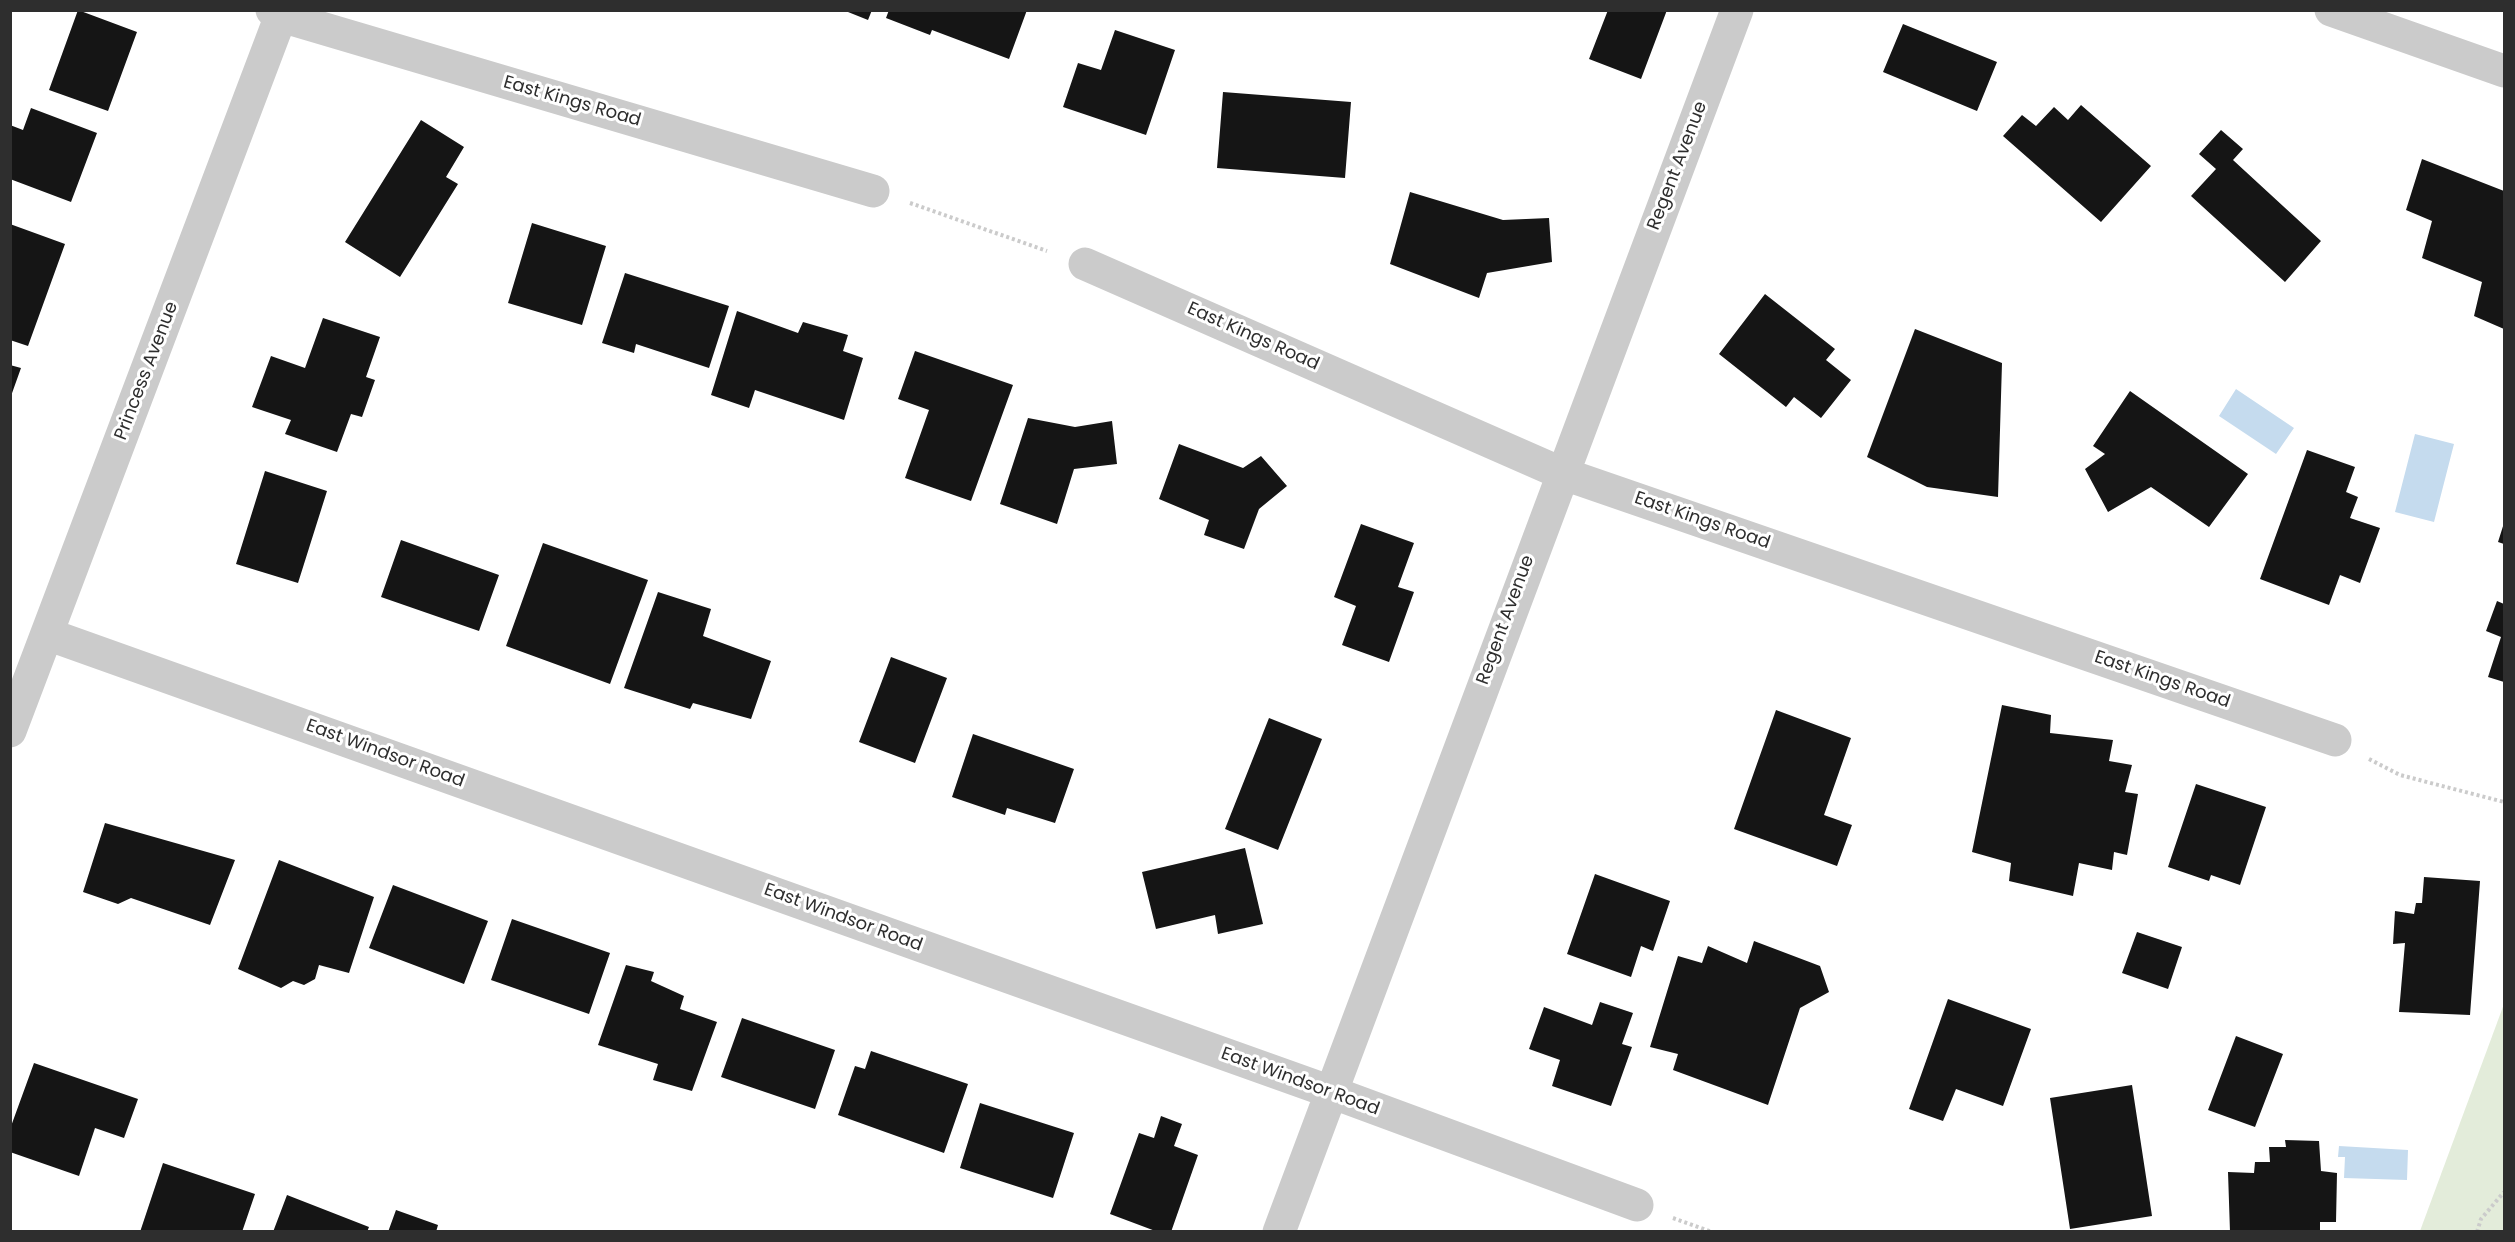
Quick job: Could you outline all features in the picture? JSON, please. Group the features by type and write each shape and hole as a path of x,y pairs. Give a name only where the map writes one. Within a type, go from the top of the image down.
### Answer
{"street":[{"name":"Regent Avenue","path":"1279,1232 1561,472 1737,10"},
{"path":"2331,10 2505,71"},
{"name":"East Kings Road","path":"279,12 873,191"},
{"name":"Princess Avenue","path":"10,731 279,12"},
{"name":"East Kings Road","path":"1085,264 1561,472 2335,740"},
{"name":"East Windsor Road","path":"47,634 1330,1092 1637,1205"}],"path":[{"path":"873,191 1085,264"},
{"path":"2335,740 2400,776 2505,802"},
{"path":"2476,1232 2481,1219 2505,1192"}],"green space":[{"path":"2504,1004 2504,1231 2420,1231"}],"water":[{"path":"2236,389 2294,428 2276,454 2219,416"},
{"path":"2415,434 2454,444 2434,522 2395,512"},
{"path":"2339,1146 2408,1150 2407,1180 2344,1178 2345,1157 2338,1157"}],"building":[{"path":"78,10 137,32 108,111 49,90"},
{"path":"843,10 872,10 868,20"},
{"path":"889,10 1027,10 1009,59 932,30 930,35 886,18"},
{"path":"1608,10 1667,10 1641,79 1589,59"},
{"path":"1903,24 1997,62 1977,111 1883,72"},
{"path":"1115,30 1175,50 1146,135 1063,107 1078,63 1101,70"},
{"path":"1223,92 1351,102 1345,178 1217,168"},
{"path":"2081,105 2151,166 2101,222 2003,136 2022,115 2036,126 2054,107 2068,120"},
{"path":"31,108 97,133 71,202 10,179 10,125 23,130"},
{"path":"421,120 464,147 446,177 458,184 400,277 345,242"},
{"path":"2221,130 2243,149 2233,160 2321,241 2285,282 2191,196 2216,169 2199,154"},
{"path":"2422,159 2504,191 2504,329 2474,316 2482,282 2422,258 2432,221 2406,210"},
{"path":"1410,192 1503,220 1549,218 1552,262 1487,273 1479,298 1390,264"},
{"path":"532,223 606,246 582,325 508,303"},
{"path":"10,224 65,244 28,346 10,340"},
{"path":"625,273 729,306 709,368 636,344 634,353 602,343"},
{"path":"1765,294 1835,349 1826,360 1851,380 1821,418 1794,397 1786,407 1719,354"},
{"path":"737,311 798,333 803,322 848,335 843,351 863,358 844,420 755,390 749,408 711,395"},
{"path":"323,318 380,337 366,377 375,380 362,417 351,414 337,452 285,434 291,420 252,407 271,356 305,368"},
{"path":"1915,329 2002,363 1998,497 1927,487 1867,457"},
{"path":"915,351 1013,385 971,501 905,478 929,410 898,399"},
{"path":"10,365 21,368 11,396 10,396"},
{"path":"2130,391 2248,474 2209,527 2151,487 2108,512 2085,469 2105,454 2093,446"},
{"path":"1028,418 1075,427 1112,421 1117,464 1074,469 1057,524 1000,504"},
{"path":"1179,444 1243,468 1261,456 1287,486 1259,509 1244,549 1204,535 1209,520 1159,499"},
{"path":"2307,450 2355,467 2346,492 2358,497 2350,518 2380,528 2360,583 2340,575 2329,605 2260,579"},
{"path":"265,471 327,491 298,583 236,564"},
{"path":"2504,523 2504,544 2498,542"},
{"path":"1361,524 1414,543 1398,587 1414,592 1389,662 1342,645 1356,606 1334,597"},
{"path":"401,540 499,575 479,631 381,597"},
{"path":"543,543 648,580 610,684 506,646"},
{"path":"658,592 711,609 703,636 771,661 751,719 693,703 690,709 624,688"},
{"path":"2497,601 2504,604 2504,682 2488,677 2501,637 2486,631"},
{"path":"891,657 947,678 915,763 859,742"},
{"path":"2002,705 2051,715 2050,733 2113,740 2109,761 2132,765 2125,792 2138,794 2127,855 2114,852 2112,870 2079,863 2073,896 2009,881 2011,863 1972,852"},
{"path":"1776,710 1851,738 1824,815 1852,825 1837,866 1734,829"},
{"path":"1269,718 1322,739 1278,850 1225,829"},
{"path":"973,734 1074,769 1055,823 1007,808 1005,815 952,797"},
{"path":"2196,784 2266,807 2240,885 2211,875 2209,881 2168,867"},
{"path":"105,823 235,860 210,925 131,898 118,904 83,892"},
{"path":"1245,848 1263,924 1218,934 1215,915 1156,929 1142,872"},
{"path":"279,860 374,897 349,973 319,965 315,979 304,985 293,981 281,988 238,969"},
{"path":"1595,874 1670,901 1653,951 1641,946 1631,977 1567,954"},
{"path":"2424,877 2480,881 2470,1015 2399,1012 2405,943 2393,944 2395,911 2414,914 2416,903 2422,903"},
{"path":"393,885 488,921 464,984 369,948"},
{"path":"512,919 610,953 589,1014 491,980"},
{"path":"2137,932 2182,947 2168,989 2122,973"},
{"path":"1754,941 1820,966 1829,992 1800,1008 1768,1105 1673,1070 1678,1054 1650,1047 1678,956 1702,963 1708,946 1747,963"},
{"path":"626,965 654,972 651,981 684,996 680,1009 717,1022 692,1091 653,1080 658,1064 598,1045"},
{"path":"1948,999 2031,1029 2003,1106 1956,1089 1943,1121 1909,1109"},
{"path":"1600,1002 1633,1013 1622,1044 1632,1047 1611,1106 1552,1086 1560,1060 1529,1049 1544,1007 1592,1025"},
{"path":"742,1018 835,1050 815,1109 721,1077"},
{"path":"2236,1036 2283,1054 2255,1127 2208,1110"},
{"path":"871,1051 968,1084 944,1153 838,1115 855,1066 865,1069"},
{"path":"34,1063 138,1099 124,1138 95,1128 79,1176 10,1152 10,1129"},
{"path":"2132,1085 2152,1216 2070,1229 2050,1098"},
{"path":"980,1103 1074,1133 1053,1198 960,1168"},
{"path":"1161,1116 1182,1124 1174,1146 1198,1155 1171,1232 1158,1232 1110,1214 1139,1133 1154,1138"},
{"path":"2285,1140 2319,1141 2321,1171 2337,1173 2336,1222 2320,1222 2320,1232 2230,1232 2228,1172 2254,1173 2255,1162 2270,1162 2269,1147 2286,1147"},
{"path":"163,1163 255,1194 242,1232 140,1232"},
{"path":"287,1195 369,1227 367,1232 273,1232"},
{"path":"396,1210 438,1225 436,1232 388,1232"}]}
